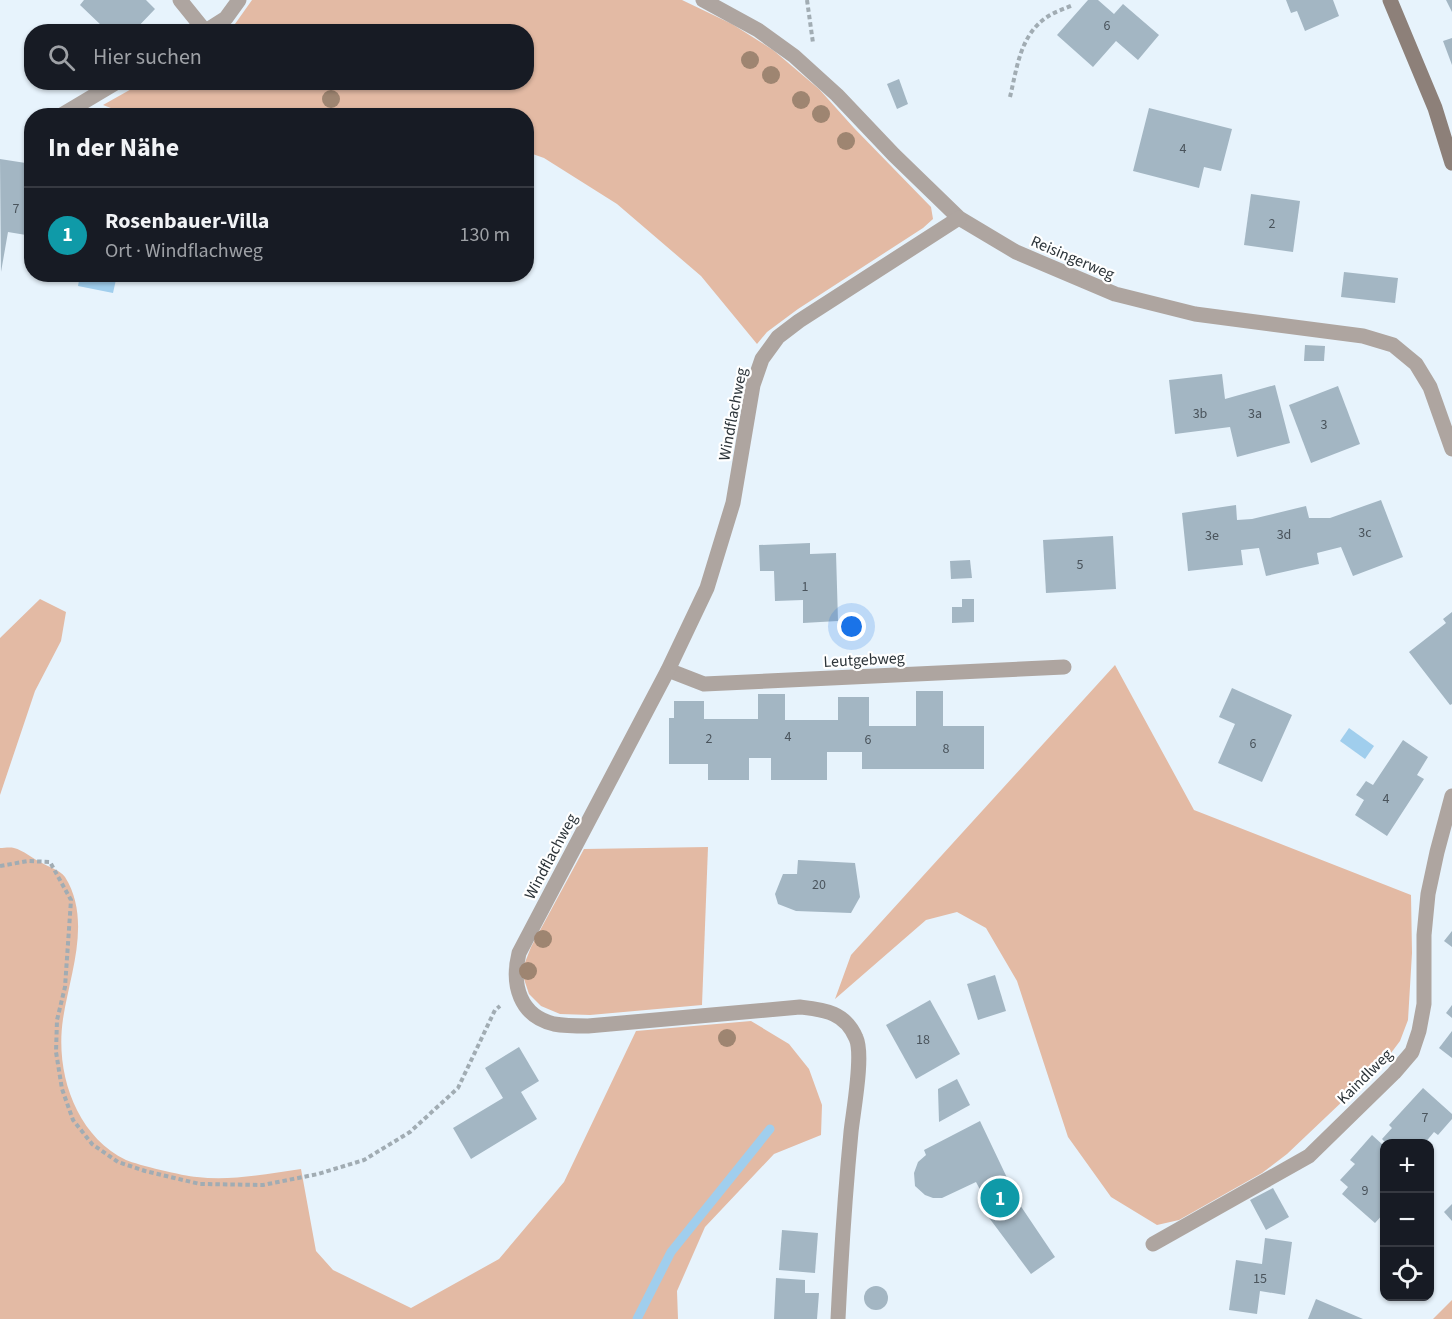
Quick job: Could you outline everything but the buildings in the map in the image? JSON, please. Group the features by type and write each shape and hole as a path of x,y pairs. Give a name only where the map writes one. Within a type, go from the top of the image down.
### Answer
{"main road":[{"path":"1390,0 1435,108 1452,163"}],"street":[{"path":"180,0 199,24"},
{"path":"216,24 226,18 239,0"},
{"name":"Reisingerweg","path":"702,0 758,30 794,56 837,95 958,218 1016,252 1115,294 1195,314 1363,336 1393,345 1416,364 1430,387 1452,449"},
{"path":"73,108 104,90"},
{"name":"Windflachweg","path":"517,992 515,969 519,953 668,670 707,588 733,503 753,385 762,359 778,338 799,321 958,218"},
{"name":"Leutgebweg","path":"668,670 704,684 1064,667"},
{"name":"Kaindlweg","path":"1153,1244 1309,1156 1412,1052 1424,1004 1424,935 1428,894 1452,796"},
{"path":"517,992 527,1010 542,1020 557,1024 588,1026 800,1007 824,1010 846,1020 858,1040 858,1071 851,1132 838,1319"}],"path":[{"path":"807,0 813,46"},
{"path":"1010,97 1022,49 1033,29 1048,17 1073,5"},
{"path":"0,866 28,861 50,862 71,900 65,987 57,1020 56,1052 62,1089 73,1120 92,1144 118,1162 146,1171 200,1184 263,1185 318,1174 364,1160 410,1132 458,1088 495,1010 517,992"}],"shaded area":[{"path":"252,0 682,0 732,24 773,50 819,89 931,207 933,219 923,228 798,309 767,332 757,344 701,276 617,204 544,158 534,154 534,108 111,108 103,105 130,90 534,90 534,24 235,24"},
{"path":"40,599 66,612 61,641 35,691 0,795 0,638"},
{"path":"1115,665 1194,810 1411,895 1412,953 1408,1020 1400,1041 1385,1061 1287,1154 1262,1173 1179,1220 1157,1225 1111,1197 1068,1137 1017,981 986,928 957,912 926,920 835,999 851,955"},
{"path":"708,847 702,1005 590,1015 560,1014 541,1006 529,994 524,979 524,965 531,947 584,849"},
{"path":"0,848 17,849 57,871 65,877 73,894 77,911 77,947 63,1019 62,1060 72,1100 94,1135 108,1149 126,1160 190,1176 236,1178 301,1169 316,1251 333,1270 411,1308 499,1259 564,1182 636,1031 751,1021 789,1044 809,1069 822,1105 821,1135 774,1154 705,1227 677,1291 678,1319 0,1319"},
{"path":"1452,1300 1452,1319 1433,1319"}],"water":[{"path":"79,282 115,282 113,293 78,286"},
{"path":"1349,728 1374,746 1365,759 1340,741"}],"waterway":[{"path":"637,1319 671,1252 770,1129"}],"place":[{"name":"Rosenbauer-Villa","path":"1000,1198"}]}
